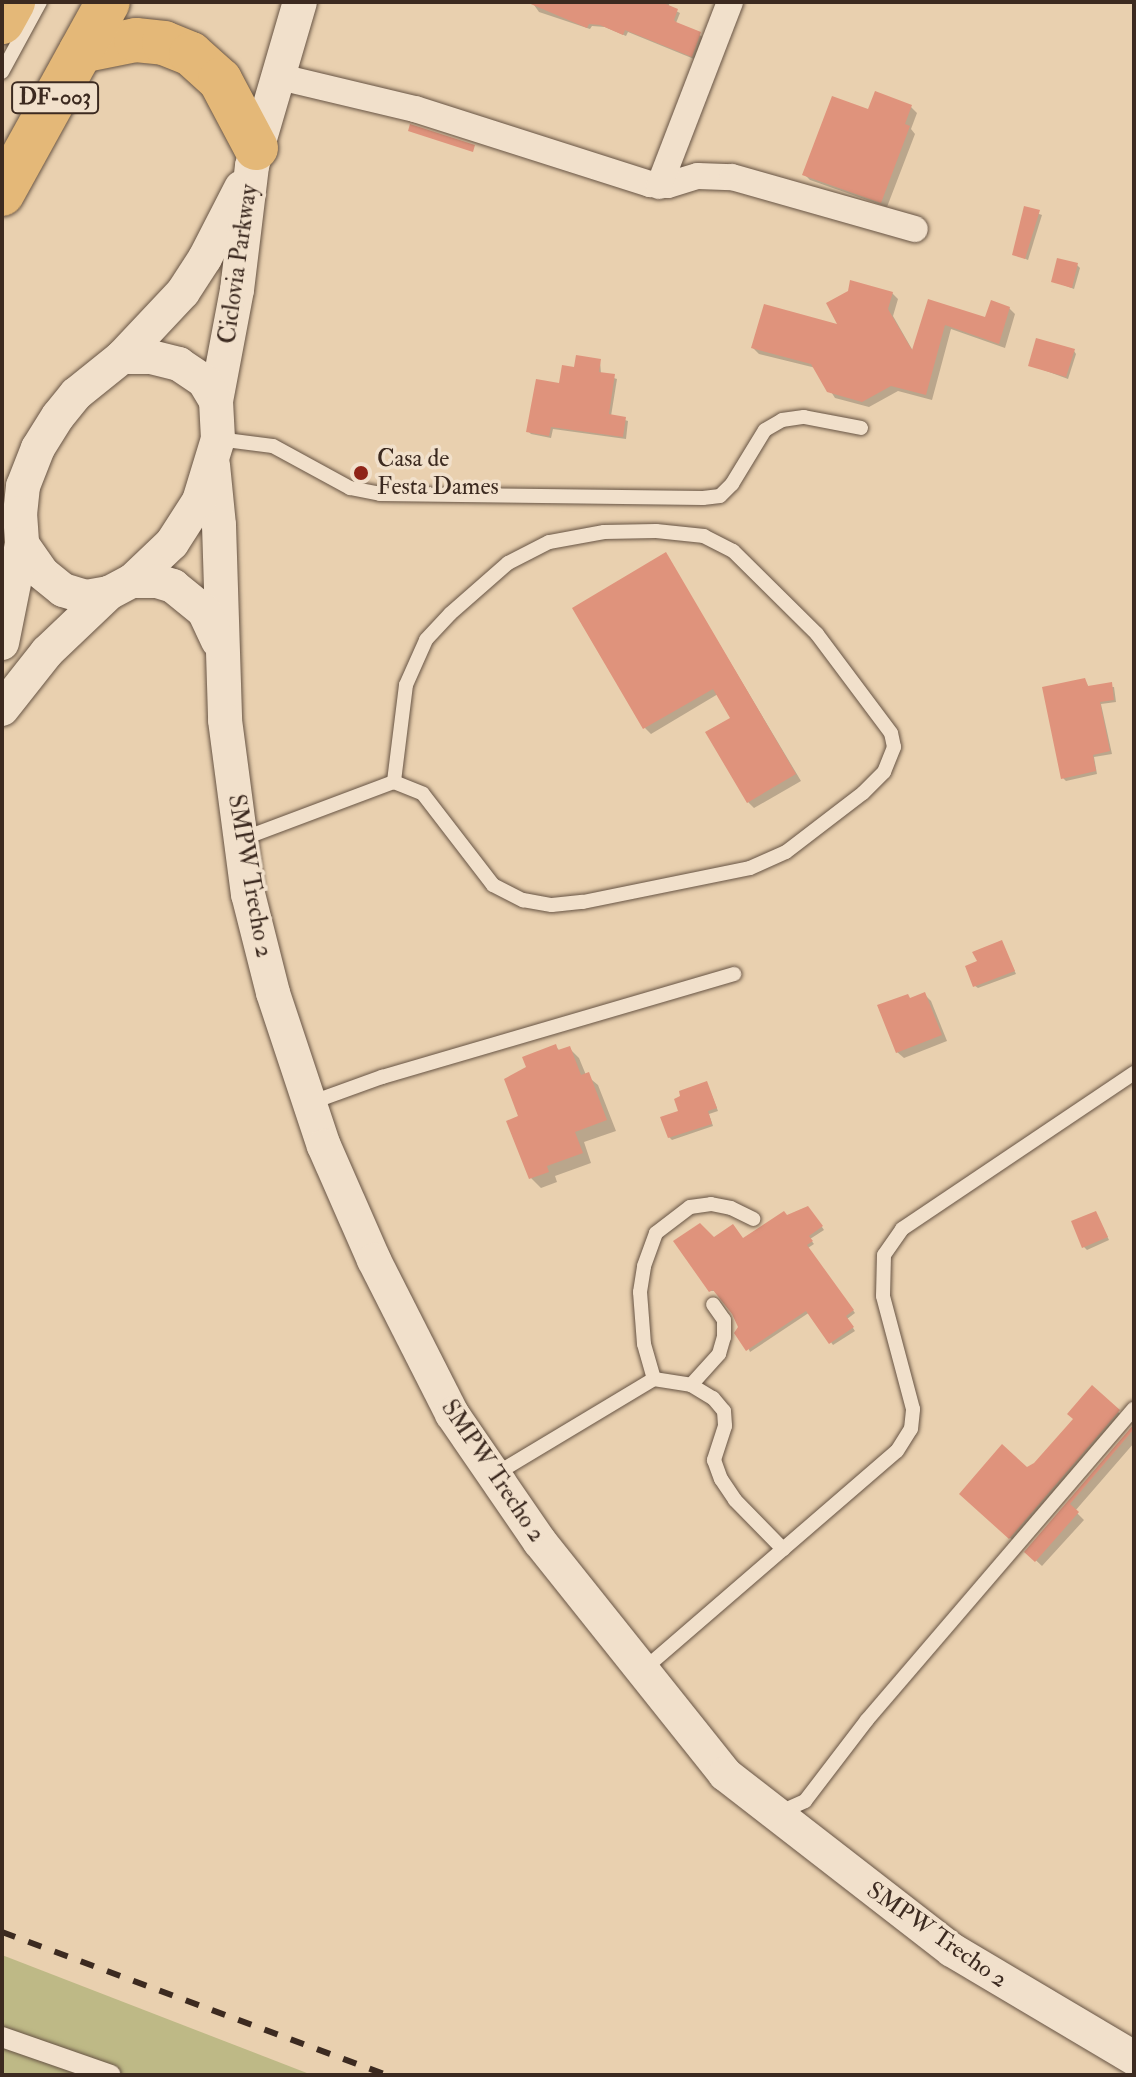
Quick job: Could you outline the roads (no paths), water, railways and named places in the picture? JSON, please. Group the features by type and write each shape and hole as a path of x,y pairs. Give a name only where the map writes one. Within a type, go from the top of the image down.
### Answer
{"highway":[{"name":"DF-003","path":"2,194 108,2"},
{"path":"81,51 136,40 164,43 191,54 220,80 254,157"}],"street":[{"path":"254,157 300,2"},
{"path":"659,186 730,2"},
{"path":"276,76 415,109 659,186 698,176 732,177 915,229"},
{"name":"Ciclovia Parkway","path":"122,357 183,292 205,258 254,157"},
{"name":"Ciclovia Parkway","path":"216,401 237,290 254,157"},
{"path":"2,643 22,544 20,513 23,486 38,448 76,394 122,357 150,357 179,364 204,381 216,401 220,645"},
{"path":"2,709 47,652 172,543 199,501 215,452"},
{"path":"22,544 42,573 63,590 86,597 157,581 190,596 204,611 220,645"},
{"name":"SMPW Trecho 2","path":"220,645 225,720 248,894 273,993 324,1146 374,1260 452,1414 540,1542 725,1774 952,1950 1134,2058"},
{"path":"2,2037 111,2075"}],"lane":[{"path":"2,163 91,2"},
{"path":"2,72 15,7"},
{"path":"215,452 273,446 350,488 380,494 703,498 720,496 732,484 765,430 782,420 804,417 861,428"},
{"path":"241,840 394,782 423,794 493,885 523,900 552,905 703,879 762,863 786,852 863,793 884,772 894,747 891,733 817,634 733,551 704,536 656,531 604,532 549,542 508,563 450,614 426,640 406,685 394,782"},
{"path":"310,1103 382,1077 734,974"},
{"path":"642,1670 897,1451 911,1429 913,1409 883,1296 884,1255 902,1229 1134,1073"},
{"path":"654,1379 644,1344 640,1292 656,1233 690,1207 711,1204 731,1208 754,1219"},
{"path":"691,1385 719,1354 724,1337 724,1320 713,1304"},
{"path":"494,1475 654,1379 691,1385 713,1398 724,1411 725,1426 714,1460 721,1479 735,1500 783,1549"},
{"path":"774,1815 805,1801 867,1720 1134,1409"}],"railway":[{"path":"2,1932 386,2075"}],"place":[{"name":"Casa de Festa Dames","path":"361,473"}]}
